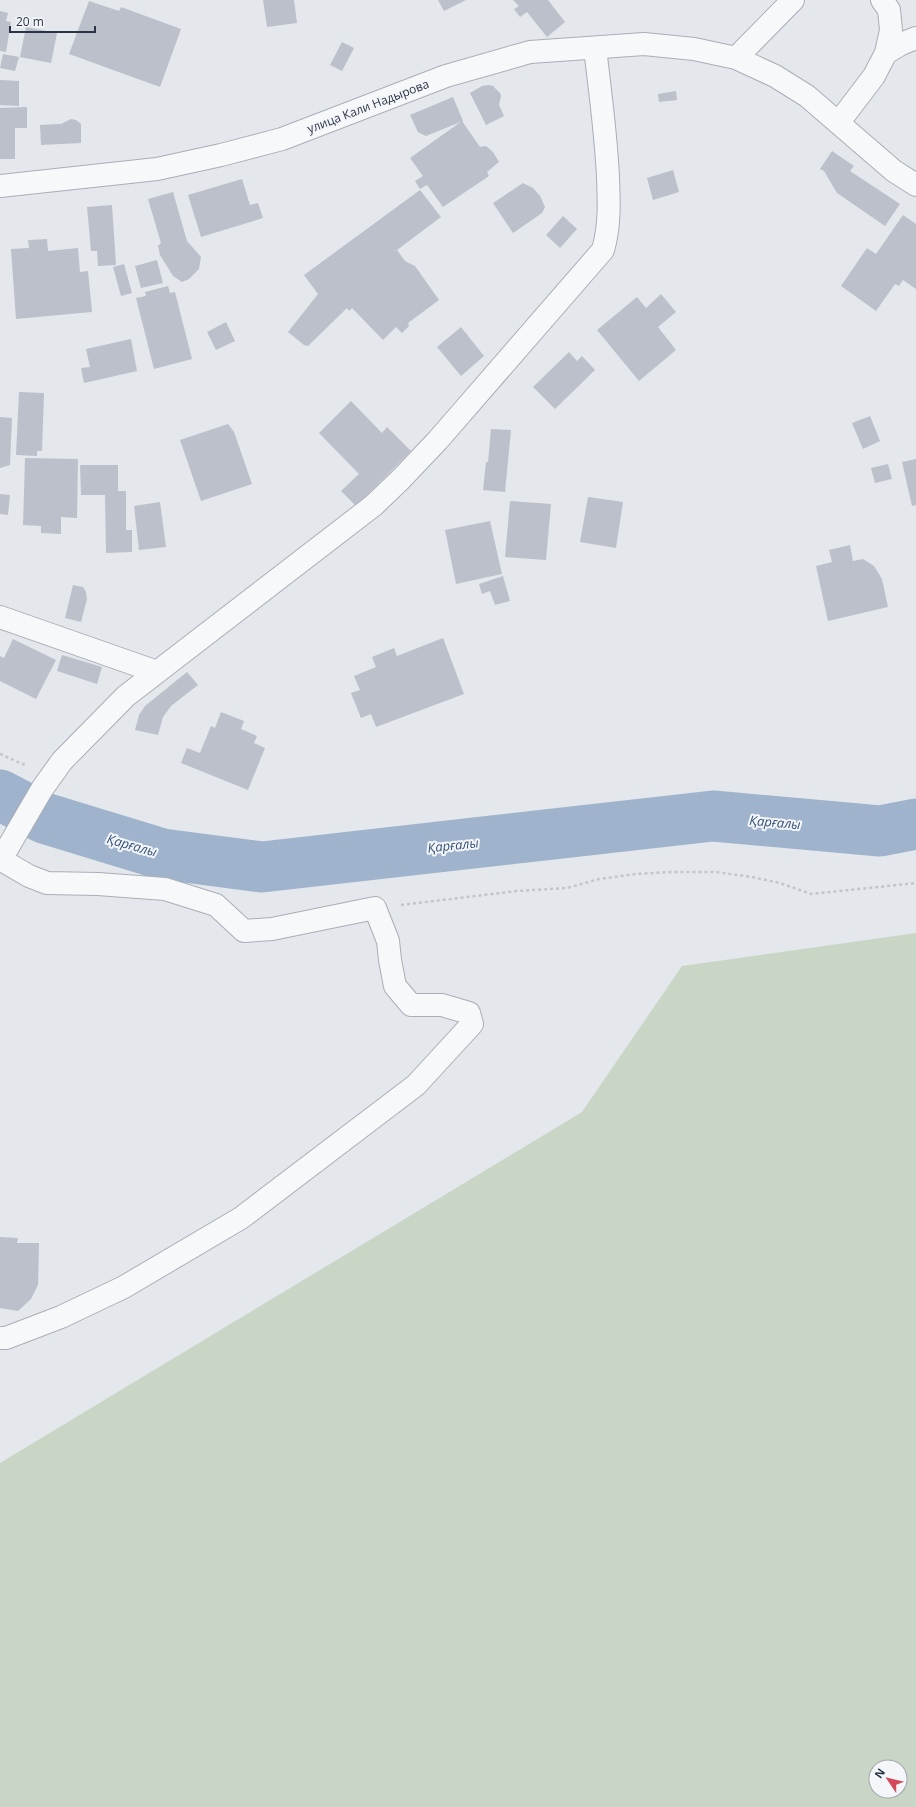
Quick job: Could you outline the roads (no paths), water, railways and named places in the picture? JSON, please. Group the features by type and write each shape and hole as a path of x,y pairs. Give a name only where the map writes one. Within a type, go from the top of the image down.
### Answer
{"street":[{"path":"736,58 792,0"},
{"path":"839,122 874,76 886,53 891,30 889,10 882,0"},
{"path":"886,53 900,44 916,38"},
{"name":"улица Кали Надырова","path":"0,186 157,169 221,155 282,139 454,74 530,52 644,44 694,49 736,58 775,76 807,96 894,170 916,185"},
{"path":"0,1338 6,1338 61,1317 124,1287 241,1218 416,1085 472,1024 469,1013 442,1006 411,1005 395,986 388,941 375,908 272,929 244,931 216,905 165,889 98,884 47,883 29,876 0,860 19,831 42,789 62,761 126,696 374,505 438,440 603,250 608,233 609,194 607,147 594,48"},
{"path":"0,617 157,672"}],"waterway":[{"name":"Қарғалы","path":"0,795 44,818 162,854 262,867 713,816 880,831 916,824"}]}
